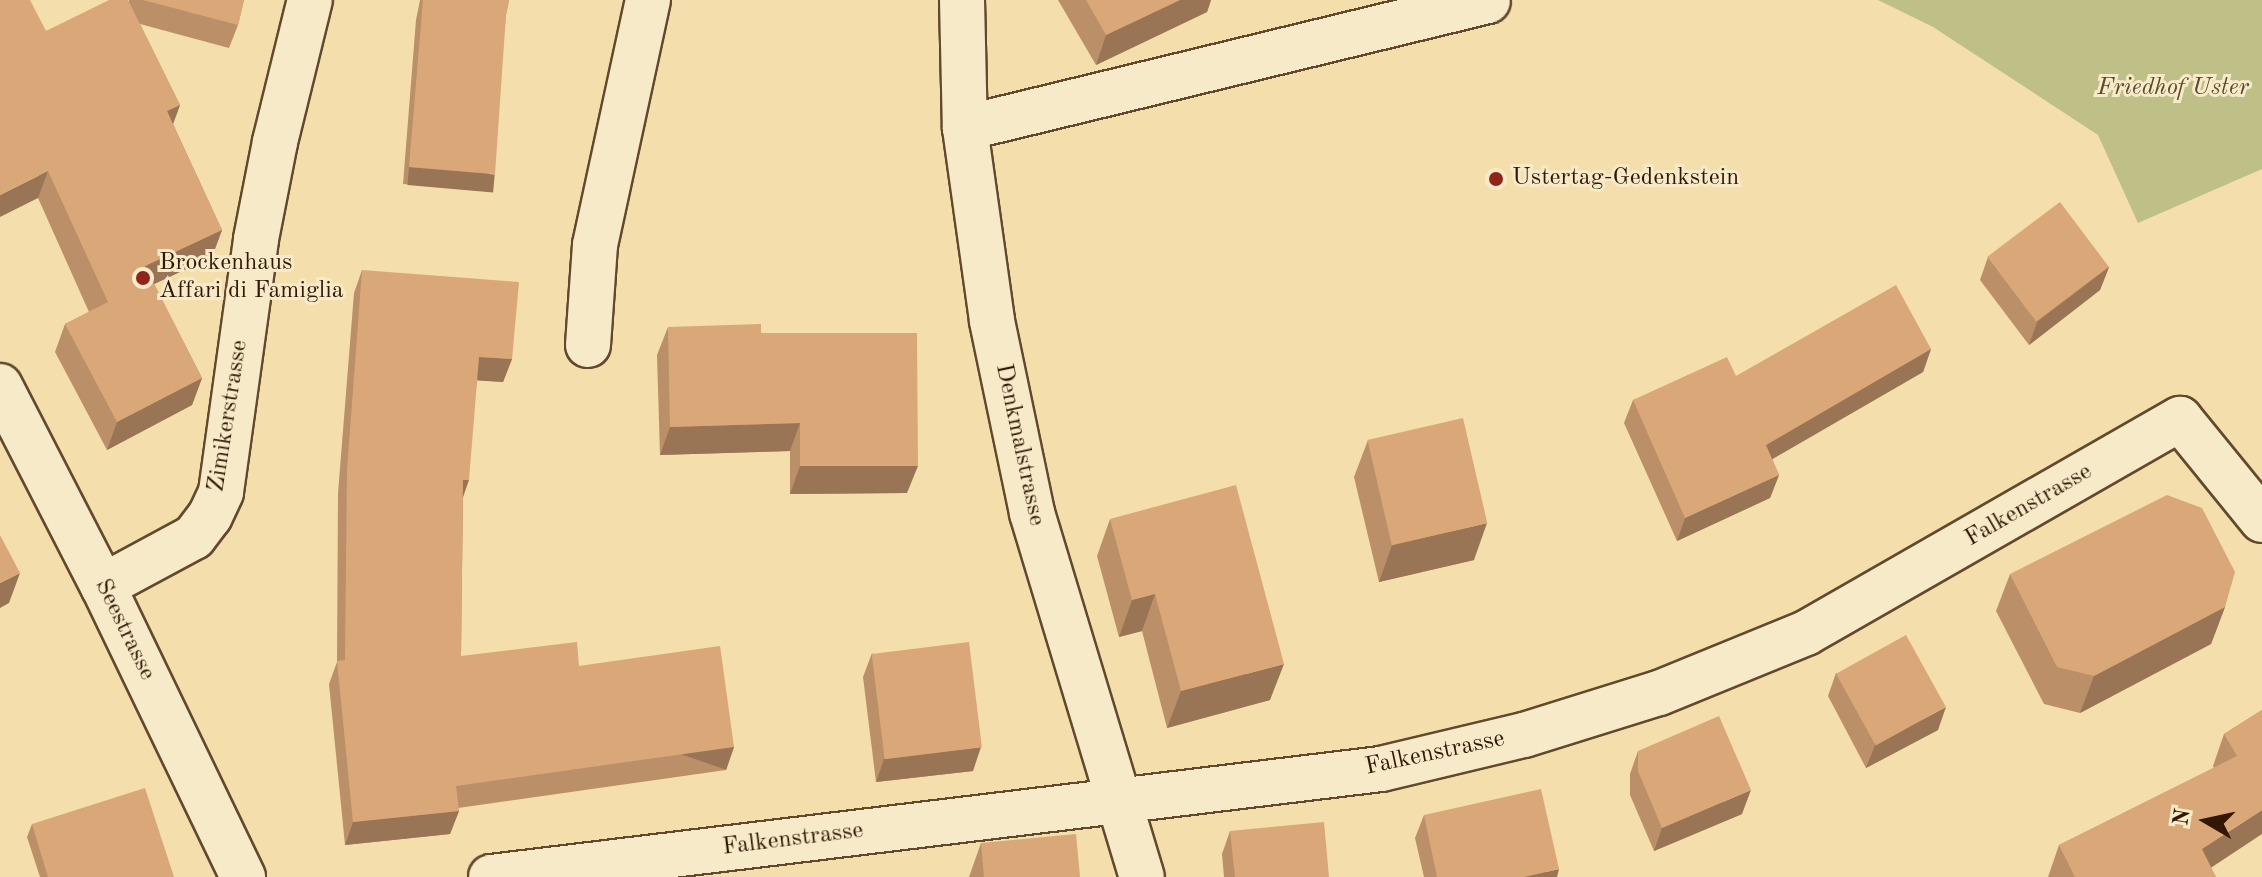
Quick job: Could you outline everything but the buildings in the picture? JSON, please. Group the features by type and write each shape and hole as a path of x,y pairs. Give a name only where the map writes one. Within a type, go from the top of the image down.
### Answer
{"street":[{"name":"Zimikerstrasse","path":"103,586 194,537 210,516 221,492 256,239 275,142 310,0"},
{"path":"588,345 595,245 648,0"},
{"name":"Denkmalstrasse","path":"962,0 965,128 992,321 1032,513 1142,877"},
{"path":"965,128 1488,1"},
{"name":"Seestrasse","path":"0,386 103,586 243,877"},
{"name":"Falkenstrasse","path":"491,877 1381,769 1524,735 1659,693 1806,633 2180,419 2262,520"}],"green space":[{"name":"Friedhof Uster","path":"1878,0 2262,0 2262,169 2138,223 2098,135 1933,27"}],"place":[{"name":"Ustertag-Gedenkstein","path":"1496,179"},
{"name":"Brockenhaus Affari di Famiglia","path":"143,278"}]}
